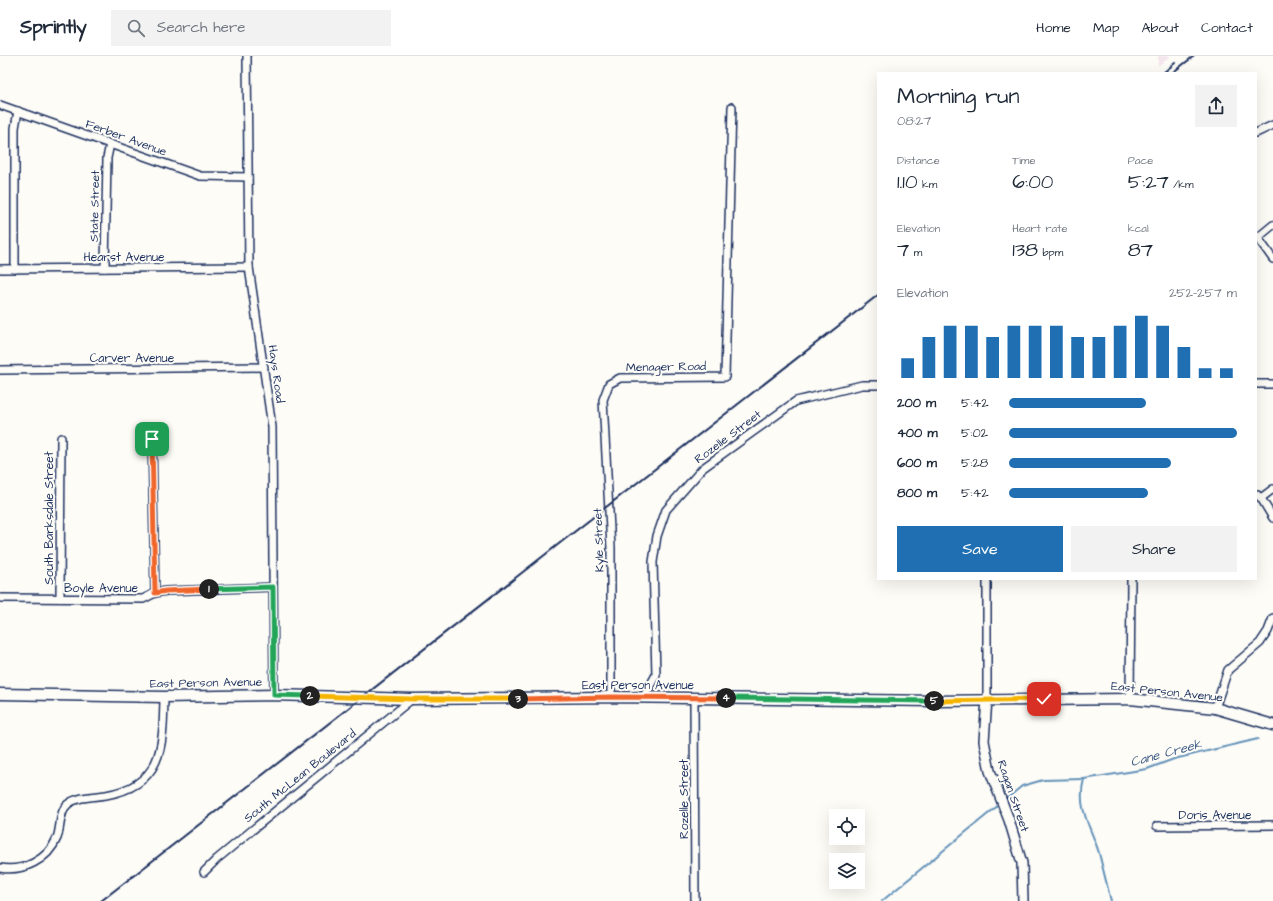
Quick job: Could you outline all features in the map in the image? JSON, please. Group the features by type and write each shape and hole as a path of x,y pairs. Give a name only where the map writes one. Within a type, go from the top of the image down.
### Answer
{"main road":[{"name":"East Person Avenue","path":"0,694 164,697 274,695 412,699 611,697 936,701 986,699 1130,699 1215,708 1273,725"}],"street":[{"name":"Hays Road","path":"246,56 249,267 272,427 274,695"},
{"name":"Ferber Avenue","path":"0,105 200,176 248,177"},
{"name":"Menager Road","path":"609,384 620,378 725,377 732,107"},
{"path":"15,269 15,128 18,111"},
{"path":"1257,133 1273,125"},
{"name":"State Street","path":"105,268 107,158 110,144"},
{"path":"1273,225 1257,238 1273,259"},
{"name":"Hearst Avenue","path":"0,269 249,267"},
{"name":"Carver Avenue","path":"0,370 264,368"},
{"name":"Kyle Street","path":"609,384 603,400 611,548 611,697"},
{"path":"1257,384 1273,384"},
{"name":"Rozelle Street","path":"643,698 656,675 653,562 657,536 666,510 702,468 796,401 862,385 877,385"},
{"name":"South Barksdale Street","path":"60,598 61,438"},
{"path":"152,439 155,593"},
{"path":"1273,489 1258,496 1273,518"},
{"name":"Ragan Street","path":"987,580 986,699 984,741 994,780 1010,822 1022,862 1023,901"},
{"path":"1130,699 1131,580"},
{"name":"Boyle Avenue","path":"0,598 143,600 155,593 166,591 273,587"},
{"path":"1215,708 1228,670 1260,643 1268,631 1273,618"},
{"path":"0,868 8,869 30,865 46,856 57,838 61,818 67,804 77,799 119,793 141,781 157,761 163,737 164,697"},
{"name":"Rozelle Street","path":"694,698 695,901"},
{"name":"South McLean Boulevard","path":"204,872 217,859 412,699"},
{"name":"Doris Avenue","path":"1157,826 1273,825"}],"shaded area":[{"path":"1158,56 1171,56 1158,66"}],"waterway":[{"name":"Cane Creek","path":"1111,901 1096,843 1083,808 1082,790 1084,779 1147,769 1174,759 1258,739"},
{"path":"1005,800 1022,786 1043,780 1084,779"},
{"path":"882,901 1000,804"}],"railway":[{"path":"1173,72 1194,56"},
{"path":"1164,72 1175,63"},
{"path":"101,901 877,296"}],"route":[{"path":"152,439 155,593 166,591 273,587 274,695 412,699 611,697 936,701 1044,699"}]}
